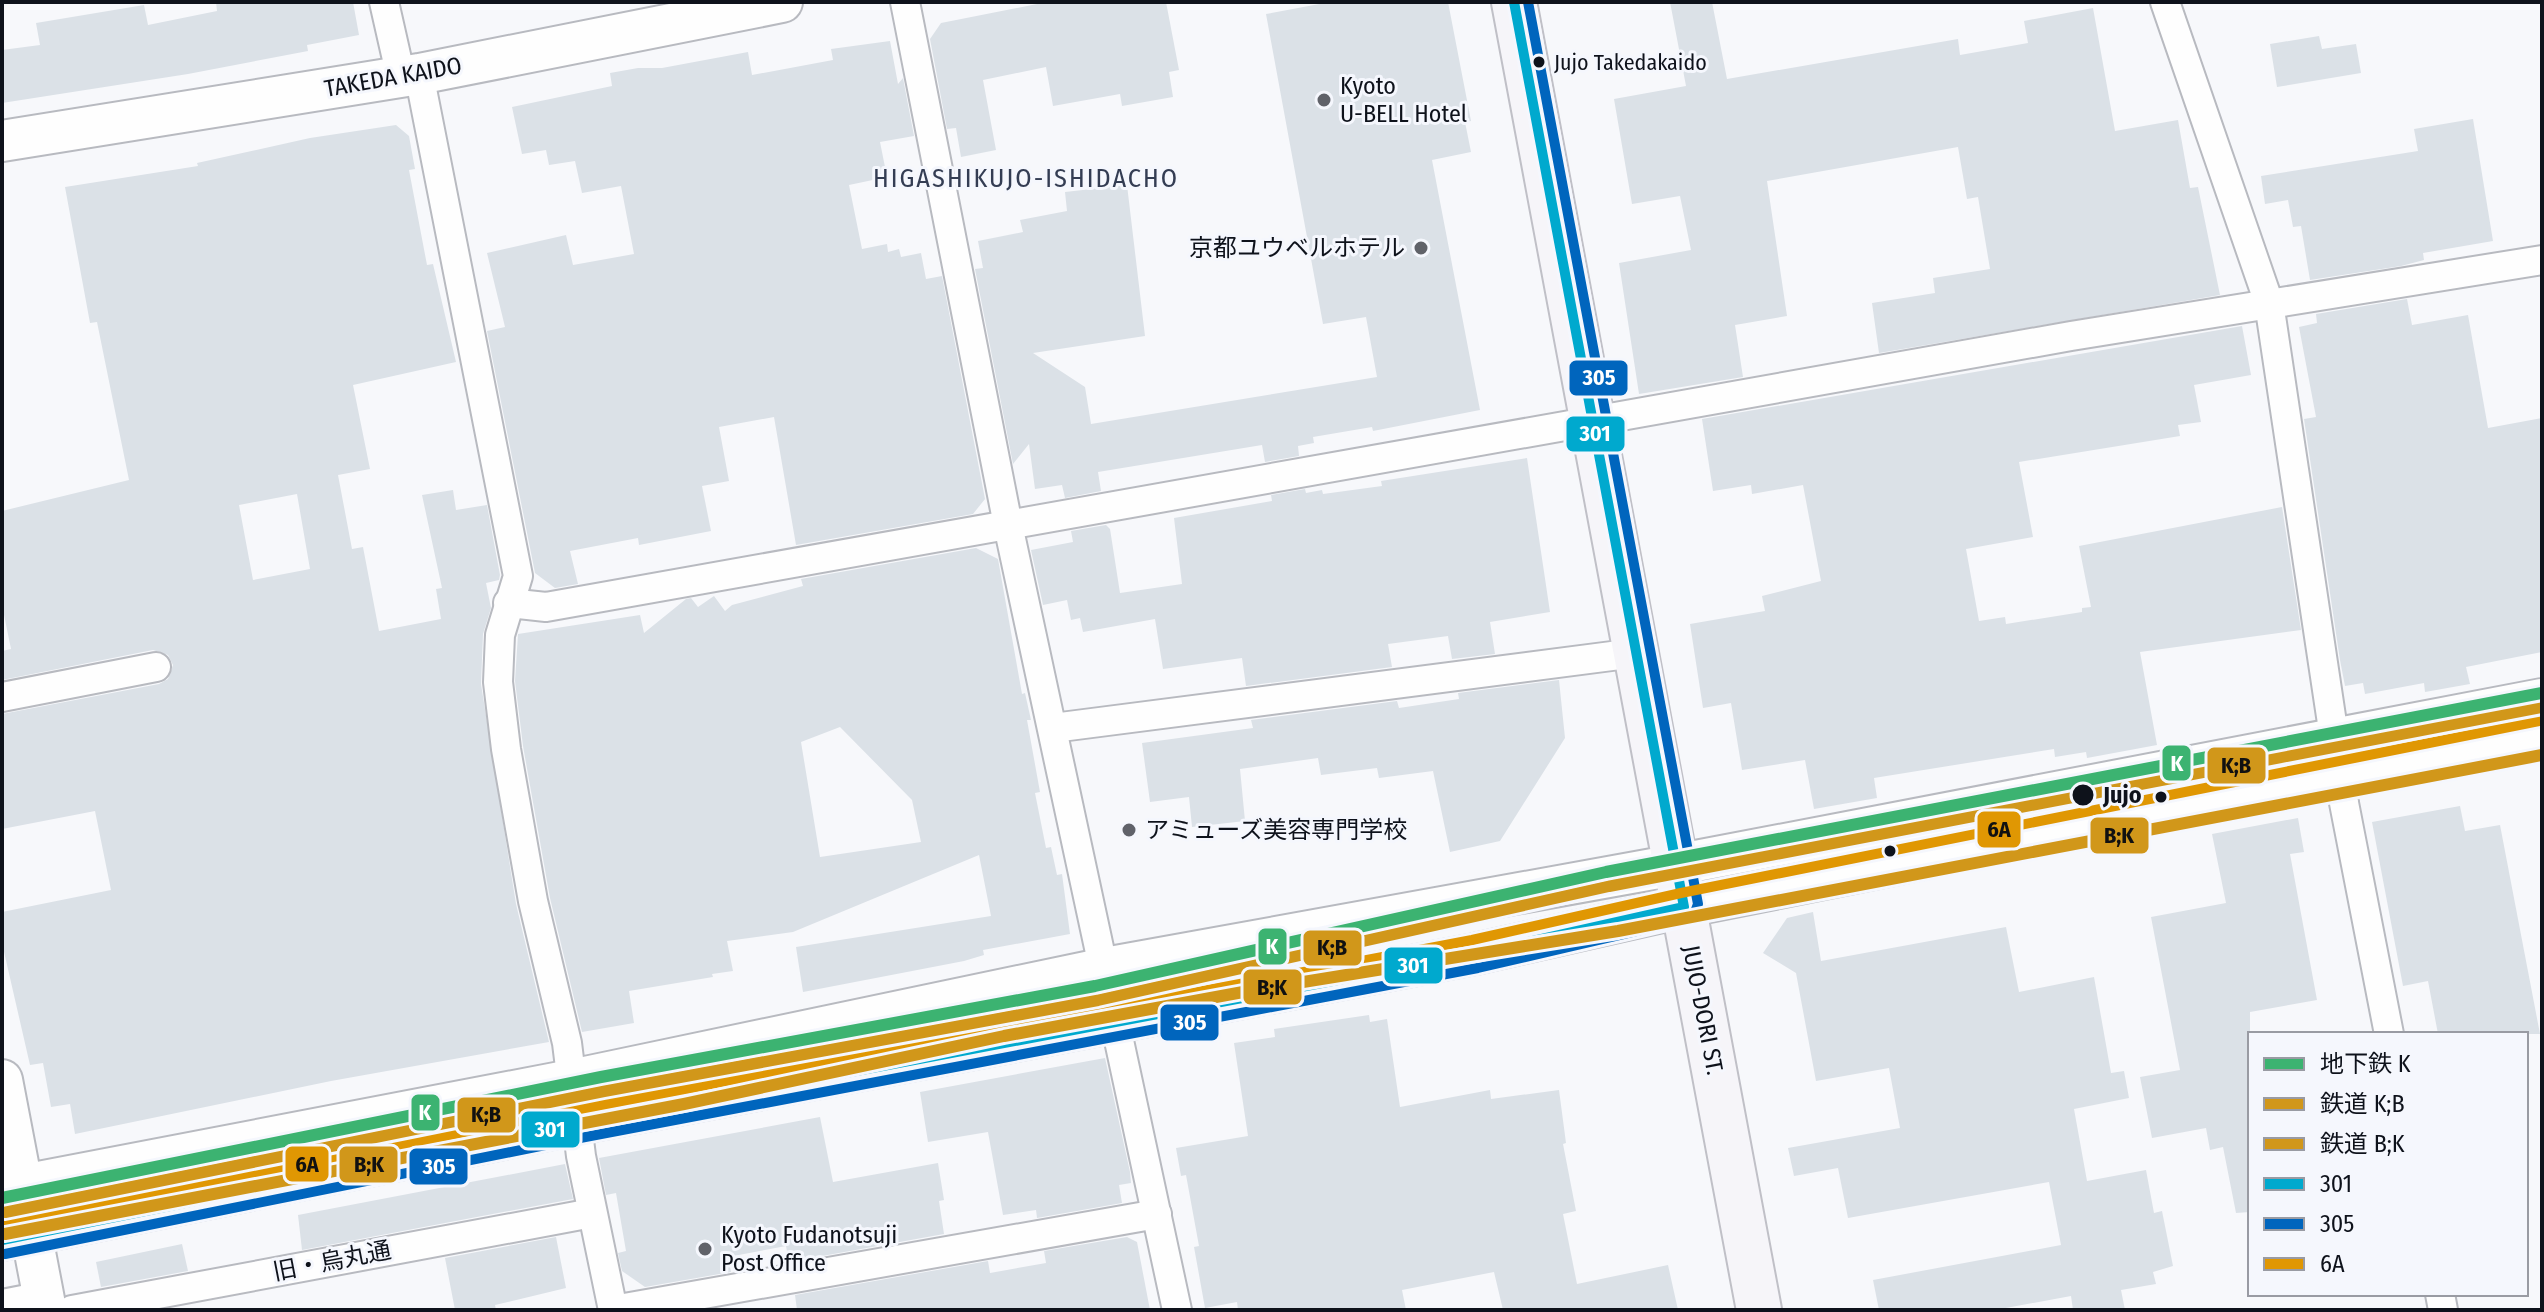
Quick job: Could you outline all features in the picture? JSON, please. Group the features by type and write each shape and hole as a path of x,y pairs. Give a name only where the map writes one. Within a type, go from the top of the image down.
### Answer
{"main road":[{"name":"JUJO-DORI ST.","path":"1514,2 1759,1310"}],"street":[{"path":"384,2 410,76 518,576 500,635 498,682 506,749 533,901 567,1043 592,1213 613,1310 1157,1214"},
{"name":"TAKEDA KAIDO","path":"2,141 410,76 782,2"},
{"path":"905,2 1008,525 1177,1310"},
{"path":"2165,2 2269,303 2337,756 2389,1032"},
{"path":"508,603 546,607 2269,303 2542,260"},
{"path":"1053,728 1635,653"},
{"path":"2,697 156,667"},
{"path":"12,1188 571,1080 1105,968 1680,886 2337,756 2542,699"},
{"path":"2337,756 2542,735"},
{"path":"17,1237 577,1124 1475,954 1680,886"},
{"path":"2,1080 17,1237 54,1305"},
{"name":"旧・烏丸通","path":"2,1304 54,1305 592,1213"}],"building":[{"path":"216,2 353,2 359,35 307,45 308,51 188,74 2,103 2,50 40,45 36,23 144,5 148,25 217,11"},
{"path":"1047,2 1166,2 1179,70 1169,72 1173,97 1122,106 1120,94 1053,106 1046,67 983,80 996,150 961,157 956,128 947,129 930,39 941,23"},
{"path":"1330,2 1448,2 1471,121 1465,122 1471,152 1432,160 1480,410 1373,431 1372,427 1313,437 1314,443 1298,446 1299,456 1265,462 1262,445 1098,472 1101,491 1065,498 1062,485 1035,489 1029,444 1013,464 975,269 983,268 978,241 1023,232 1020,220 1067,211 1065,192 1127,185 1145,336 1033,353 1085,387 1091,424 1377,377 1366,317 1323,324 1266,14"},
{"path":"1670,2 1712,2 1727,79 1958,39 1960,55 2028,43 2024,21 2093,8 2115,131 2178,120 2190,188 2198,187 2220,295 1879,353 1872,303 1935,293 1933,278 1990,269 1978,197 1967,199 1958,147 1767,181 1787,316 1735,325 1743,377 1639,394 1619,263 1691,250 1680,196 1632,204 1614,99 1686,86"},
{"path":"2319,36 2322,49 2356,44 2361,73 2277,87 2270,44"},
{"path":"890,41 898,84 903,78 914,136 880,142 887,177 849,185 862,249 887,244 888,252 899,249 901,257 921,253 926,279 942,276 985,499 973,514 796,545 774,417 719,427 729,481 702,486 711,531 639,545 638,538 570,551 578,584 555,588 535,573 487,331 505,327 487,253 566,235 573,265 634,254 621,186 582,193 575,161 549,165 546,150 522,154 512,107 612,86 610,73 638,68 662,68 748,52 752,75 833,60 831,49"},
{"path":"2473,119 2493,241 2423,253 2424,260 2401,266 2310,280 2301,226 2293,227 2288,200 2265,204 2261,176 2418,151 2414,129"},
{"path":"396,125 409,136 415,169 409,170 427,265 433,264 456,362 353,385 370,469 338,475 352,549 363,547 379,631 441,619 436,589 442,588 422,495 453,490 456,510 487,505 500,575 499,580 486,583 491,608 483,634 481,684 516,904 549,1042 331,1081 75,1134 70,1104 51,1107 43,1063 30,1065 2,943 2,912 111,890 95,811 2,829 2,714 159,684 168,679 173,665 168,655 153,650 2,680 2,651 11,649 2,605 2,511 129,480 97,322 90,323 65,187 198,166 197,163 310,138","holes":["297,494 310,569 253,580 239,505"]},
{"path":"2407,299 2412,325 2468,315 2488,428 2542,418 2542,652 2466,667 2470,684 2425,692 2424,683 2365,694 2363,683 2345,686 2340,660 2304,419 2316,417 2299,327 2317,323 2316,314"},
{"path":"2242,326 2251,375 2194,385 2201,422 2178,425 2180,436 2019,462 2033,537 1966,549 1979,621 2005,617 2006,624 2082,612 2082,608 2091,607 2079,546 2282,507 2301,630 2140,652 2157,745 2087,758 2086,752 2055,757 2054,749 1874,778 1877,798 1814,809 1805,760 1742,770 1731,703 1703,708 1690,624 1765,611 1762,596 1821,581 1803,485 1752,494 1751,485 1713,491 1702,419"},
{"path":"1527,458 1550,612 1490,622 1495,654 1452,659 1448,636 1388,644 1392,667 1246,686 1242,658 1163,669 1155,619 1083,632 1080,618 1071,620 1067,600 1043,605 1031,550 1073,542 1071,531 1106,525 1110,529 1120,593 1182,584 1174,518 1272,501 1271,495 1305,489 1306,493 1322,490 1323,494 1382,486 1381,481"},
{"path":"976,548 998,559 1022,694 1025,693 1031,720 1027,720 1040,792 1035,793 1046,848 1051,847 1057,875 1062,874 1070,934 983,950 984,955 964,961 803,992 796,947 991,916 979,855 793,932 727,941 733,971 629,991 634,1023 582,1032 550,898 523,746 515,681 518,634 640,615 644,633 686,599 691,598 698,607 714,596 725,611 732,605 803,586 801,579","holes":["840,727 912,800 921,842 820,857 801,742"]},
{"path":"1559,680 1565,738 1500,841 1450,852 1433,771 1379,778 1377,768 1321,775 1318,758 1240,769 1245,821 1192,827 1189,797 1150,802 1142,743 1253,728 1251,720 1397,701 1399,708 1459,699 1458,693"},
{"path":"2460,806 2465,831 2500,825 2540,1034 2438,1032 2428,981 2403,986 2372,822"},
{"path":"2298,818 2304,852 2290,854 2317,1000 2250,1012 2248,1212 2236,1213 2223,1147 2210,1150 2206,1128 2152,1138 2140,1077 2180,1070 2151,917 2226,903 2212,834"},
{"path":"1813,912 1821,961 2006,927 2019,992 2094,977 2111,1073 2124,1071 2129,1098 2074,1109 2087,1181 2146,1170 2154,1213 2162,1211 2173,1266 2153,1272 2156,1284 2121,1290 2125,1310 2073,1310 2071,1296 1995,1310 1879,1310 1873,1280 2061,1245 2049,1182 1848,1218 1838,1168 1794,1176 1788,1148 1900,1128 1889,1068 1816,1081 1796,973 1763,953 1787,918"},
{"path":"1369,1015 1370,1022 1387,1019 1400,1107 1490,1090 1491,1099 1559,1090 1566,1143 1563,1144 1576,1211 1563,1214 1577,1284 1668,1265 1678,1310 1503,1310 1494,1272 1402,1290 1406,1310 1238,1310 1237,1302 1205,1308 1194,1247 1199,1246 1186,1175 1181,1176 1176,1148 1248,1136 1234,1043 1275,1037 1274,1029"},
{"path":"1105,1058 1130,1172 1131,1183 1119,1185 1122,1203 1037,1218 1036,1210 1003,1215 988,1132 928,1142 920,1092"},
{"path":"820,1117 833,1182 938,1163 944,1200 939,1201 944,1234 789,1262 786,1246 728,1257 731,1272 645,1287 622,1271 618,1253 626,1251 616,1193 606,1195 599,1158"},
{"path":"565,1164 573,1199 302,1250 298,1215"},
{"path":"556,1237 566,1288 495,1305 496,1310 455,1310 445,1258"},
{"path":"1127,1237 1137,1242 1150,1310 797,1310 795,1295 988,1261 990,1273 1046,1263 1044,1251"},
{"path":"182,1244 188,1271 101,1287 96,1262"}],"metro line":[{"name":"K","path":"2,1198 601,1077 1095,986 1606,872 2542,693"}],"rail line":[{"name":"K;B","path":"5,1212 604,1091 1098,1000 1609,886 2542,707"},
{"name":"B;K","path":"5,1234 684,1104 1004,1036 1254,990 1618,931 2542,755"}],"transit line":[{"name":"301","path":"2,1240 577,1124 1475,954 1684,907 1514,2"},
{"name":"305","path":"5,1254 580,1138 1478,968 1693,918 1698,904 1528,2"},
{"name":"6A","path":"2,1226 574,1110 1472,940 1681,893 2539,721"}],"place":[{"name":"Jujo Takedakaido","path":"1539,62"},
{"name":"Kyoto U-BELL Hotel","path":"1324,100"},
{"name":"京都ユウベルホテル","path":"1421,248"},
{"name":"Jujo","path":"2083,795"},
{"name":"アミューズ美容専門学校","path":"1129,830"},
{"name":"Kyoto Fudanotsuji Post Office","path":"705,1249"}],"district":[{"name":"HIGASHIKUJO-ISHIDACHO","path":"1026,178"}]}
